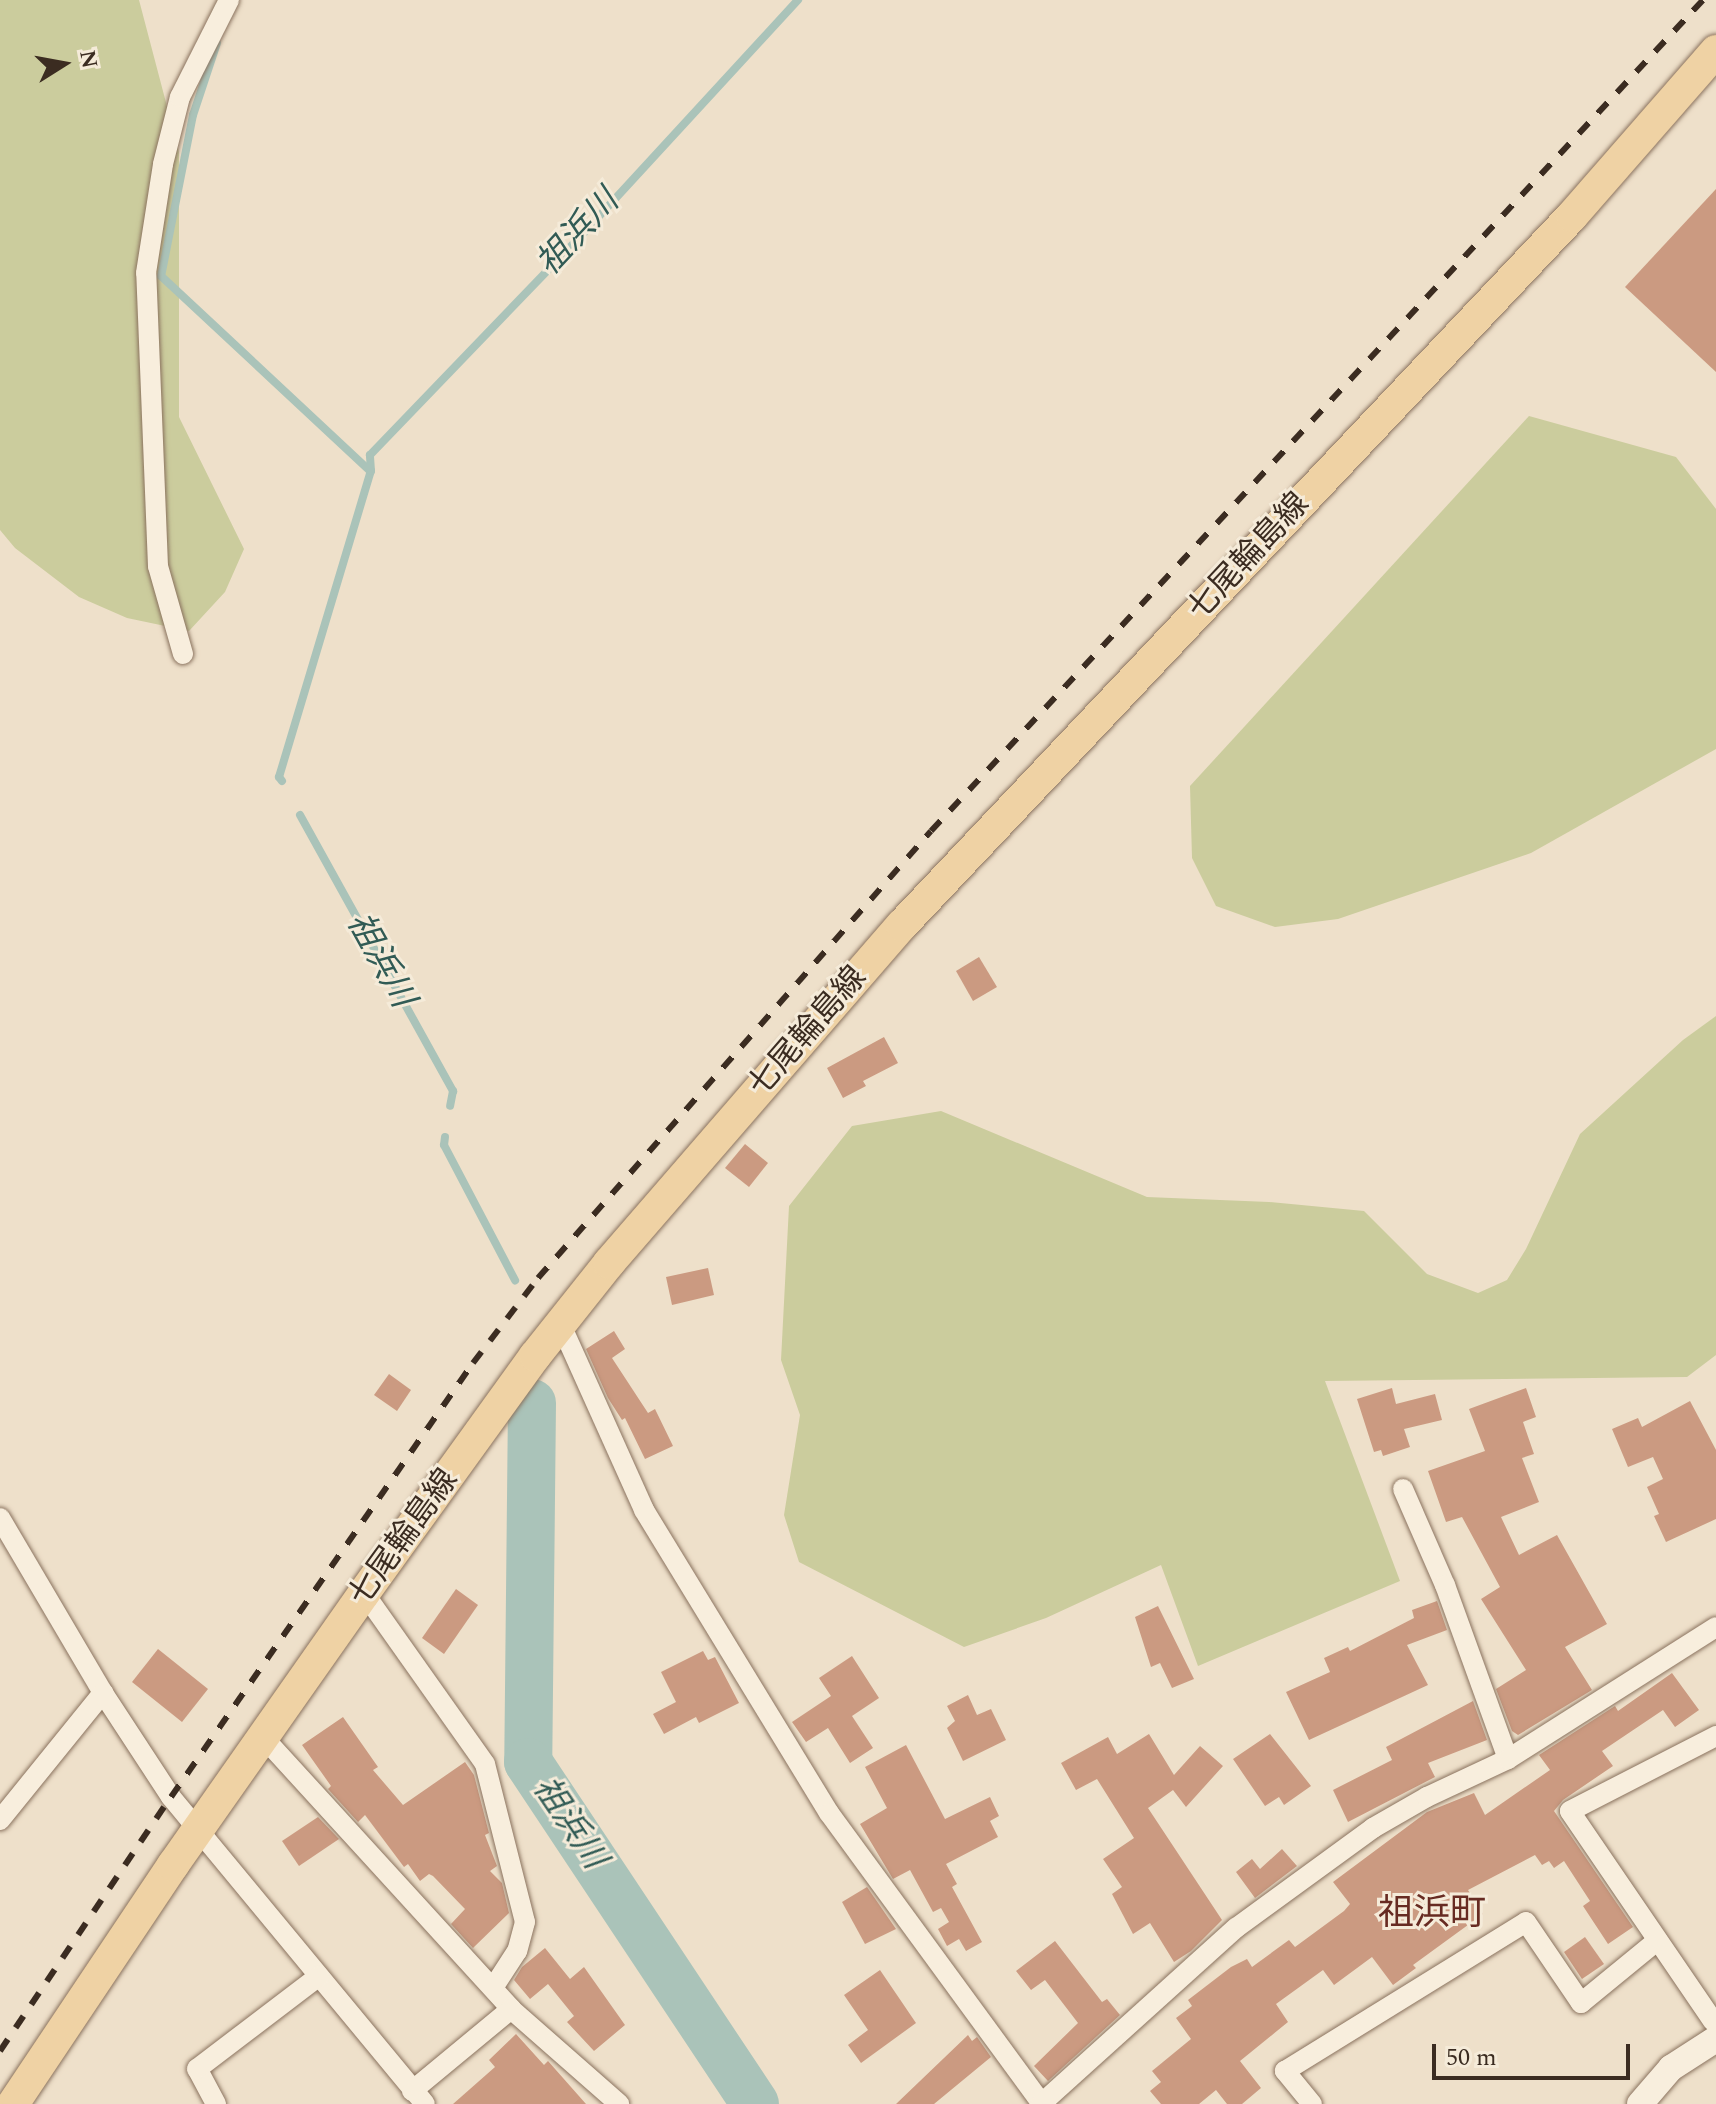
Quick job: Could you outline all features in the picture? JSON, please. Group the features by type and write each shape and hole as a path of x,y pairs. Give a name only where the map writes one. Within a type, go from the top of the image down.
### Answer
{"main road":[{"name":"七尾輪島線","path":"13,2104 198,1830 364,1593 561,1325 716,1136 902,925 1572,216 1716,51"}],"street":[{"path":"183,654 158,566 146,273 163,164 180,97 229,0"},
{"path":"561,1325 644,1510 821,1800 1041,2104 1236,1928 1373,1828 1427,1797 1508,1759 1716,1627"},
{"path":"1403,1489 1445,1585 1508,1759"},
{"path":"0,1518 103,1693 171,1797 419,2098 511,2009"},
{"path":"364,1593 485,1764 525,1922 517,1951 493,1988"},
{"path":"0,1820 103,1693"},
{"path":"1640,2104 1671,2068 1714,2030 1658,1940 1570,1811 1716,1736"},
{"path":"263,1737 511,2009 619,2104"},
{"path":"1312,2104 1285,2071 1526,1922 1581,2003 1658,1940"},
{"path":"216,2104 197,2069 319,1976"}],"green space":[{"path":"0,0 139,0 179,152 179,417 244,549 225,592 189,631 127,618 79,597 15,548 0,530"},
{"path":"1529,416 1676,457 1716,509 1716,749 1531,853 1338,919 1275,927 1216,906 1192,858 1190,786"},
{"path":"1716,1016 1716,1355 1687,1377 1325,1381 1400,1581 1198,1666 1161,1565 1046,1618 964,1647 799,1562 784,1515 800,1415 781,1360 789,1206 852,1126 941,1111 1147,1197 1269,1202 1364,1211 1427,1274 1478,1293 1507,1280 1526,1249 1580,1134 1683,1040"}],"building":[{"path":"1716,189 1716,372 1625,287"},
{"path":"979,957 997,987 973,1001 956,971"},
{"path":"884,1037 898,1063 863,1081 866,1086 843,1098 827,1068"},
{"path":"745,1144 768,1163 749,1187 725,1168"},
{"path":"708,1268 714,1295 672,1305 666,1277"},
{"path":"614,1331 625,1349 612,1358 648,1413 655,1409 673,1446 645,1459 625,1418 622,1420 608,1398 586,1349"},
{"path":"389,1374 411,1390 397,1411 374,1395"},
{"path":"1392,1388 1396,1404 1435,1394 1442,1420 1404,1429 1410,1447 1383,1456 1381,1450 1374,1452 1357,1399"},
{"path":"1526,1388 1536,1417 1523,1422 1534,1454 1522,1458 1539,1502 1501,1517 1519,1555 1557,1535 1607,1624 1565,1647 1592,1690 1518,1735 1512,1731 1496,1689 1526,1670 1481,1599 1500,1587 1462,1517 1446,1522 1428,1471 1485,1451 1469,1409"},
{"path":"1690,1401 1716,1450 1716,1519 1666,1542 1654,1516 1659,1514 1647,1487 1663,1479 1653,1457 1628,1467 1612,1429 1638,1418 1642,1427"},
{"path":"456,1589 478,1605 444,1654 422,1638"},
{"path":"1437,1601 1447,1630 1407,1645 1428,1685 1309,1740 1286,1692 1330,1672 1324,1658 1348,1647 1350,1651 1414,1618 1412,1610"},
{"path":"1158,1606 1194,1679 1172,1688 1160,1663 1151,1667 1135,1617"},
{"path":"158,1649 208,1689 182,1722 132,1682"},
{"path":"703,1651 708,1660 715,1657 739,1703 699,1723 696,1717 664,1734 653,1714 676,1702 661,1672"},
{"path":"852,1656 879,1698 852,1716 873,1748 850,1763 828,1728 806,1742 792,1722 831,1696 819,1678"},
{"path":"1672,1673 1699,1710 1675,1727 1663,1710 1602,1751 1613,1766 1563,1800 1554,1811 1633,1927 1608,1944 1583,1906 1590,1901 1564,1861 1554,1868 1549,1861 1542,1865 1535,1855 1468,1890 1483,1914 1413,1965 1416,1968 1393,1985 1372,1957 1334,1985 1323,1970 1276,2004 1288,2022 1240,2061 1261,2088 1242,2104 1227,2104 1216,2090 1199,2104 1161,2104 1150,2091 1161,2082 1152,2071 1191,2039 1176,2018 1192,2006 1188,2000 1231,1967 1247,1959 1252,1967 1289,1940 1295,1947 1344,1911 1350,1904 1333,1882 1427,1812 1474,1793 1485,1815 1550,1770 1539,1755 1615,1706 1618,1711"},
{"path":"968,1695 977,1715 991,1709 1006,1740 963,1761 947,1728 955,1721 947,1706"},
{"path":"1473,1701 1487,1740 1428,1763 1435,1777 1348,1822 1333,1790 1392,1760 1386,1747"},
{"path":"343,1717 378,1767 373,1770 403,1805 465,1762 474,1775 489,1833 485,1835 497,1866 490,1871 502,1883 509,1913 473,1948 451,1924 465,1909 433,1876 429,1874 420,1881 408,1864 404,1867 365,1815 358,1822 328,1789 331,1786 302,1745"},
{"path":"1149,1734 1174,1775 1200,1746 1223,1766 1186,1807 1173,1790 1148,1808 1222,1920 1191,1951 1174,1962 1150,1923 1133,1934 1112,1894 1122,1887 1103,1859 1134,1838 1097,1779 1076,1790 1061,1763 1108,1737 1117,1754"},
{"path":"1270,1734 1311,1786 1284,1805 1279,1797 1265,1806 1233,1759"},
{"path":"906,1745 945,1819 990,1797 999,1816 990,1821 998,1837 946,1864 957,1884 952,1887 982,1942 966,1951 959,1939 947,1946 938,1929 949,1922 941,1908 933,1912 910,1870 893,1879 860,1824 887,1808 865,1767"},
{"path":"318,1817 339,1839 299,1866 282,1841"},
{"path":"1282,1849 1297,1866 1255,1898 1236,1872 1252,1859 1260,1869"},
{"path":"867,1887 896,1929 865,1944 842,1902"},
{"path":"1585,1937 1604,1964 1582,1979 1564,1952"},
{"path":"1055,1941 1102,2002 1107,1999 1120,2015 1048,2081 1034,2066 1078,2023 1045,1980 1031,1990 1016,1971"},
{"path":"545,1948 570,1979 584,1967 625,2025 594,2051 567,2022 574,2016 548,1984 530,1999 514,1980 522,1967"},
{"path":"880,1970 916,2023 861,2063 848,2045 868,2030 844,1995"},
{"path":"516,2034 544,2065 548,2061 586,2104 453,2104 495,2067 489,2060"},
{"path":"968,2035 972,2041 977,2037 991,2057 934,2104 896,2104"}],"waterway":[{"name":"祖浜川","path":"282,781 279,777 371,471 370,455 591,225 798,0"},
{"name":"祖浜川","path":"217,43 193,115 161,276 370,471"},
{"name":"祖浜川","path":"300,815 453,1091 450,1106"},
{"name":"祖浜川","path":"445,1137 444,1145 515,1280"},
{"name":"祖浜川","path":"532,1403 528,1762 755,2104"}],"railway":[{"path":"0,2051 171,1797 473,1363 538,1278 931,831 1703,0"}],"district":[{"name":"祖浜町","path":"1432,1914"}]}
